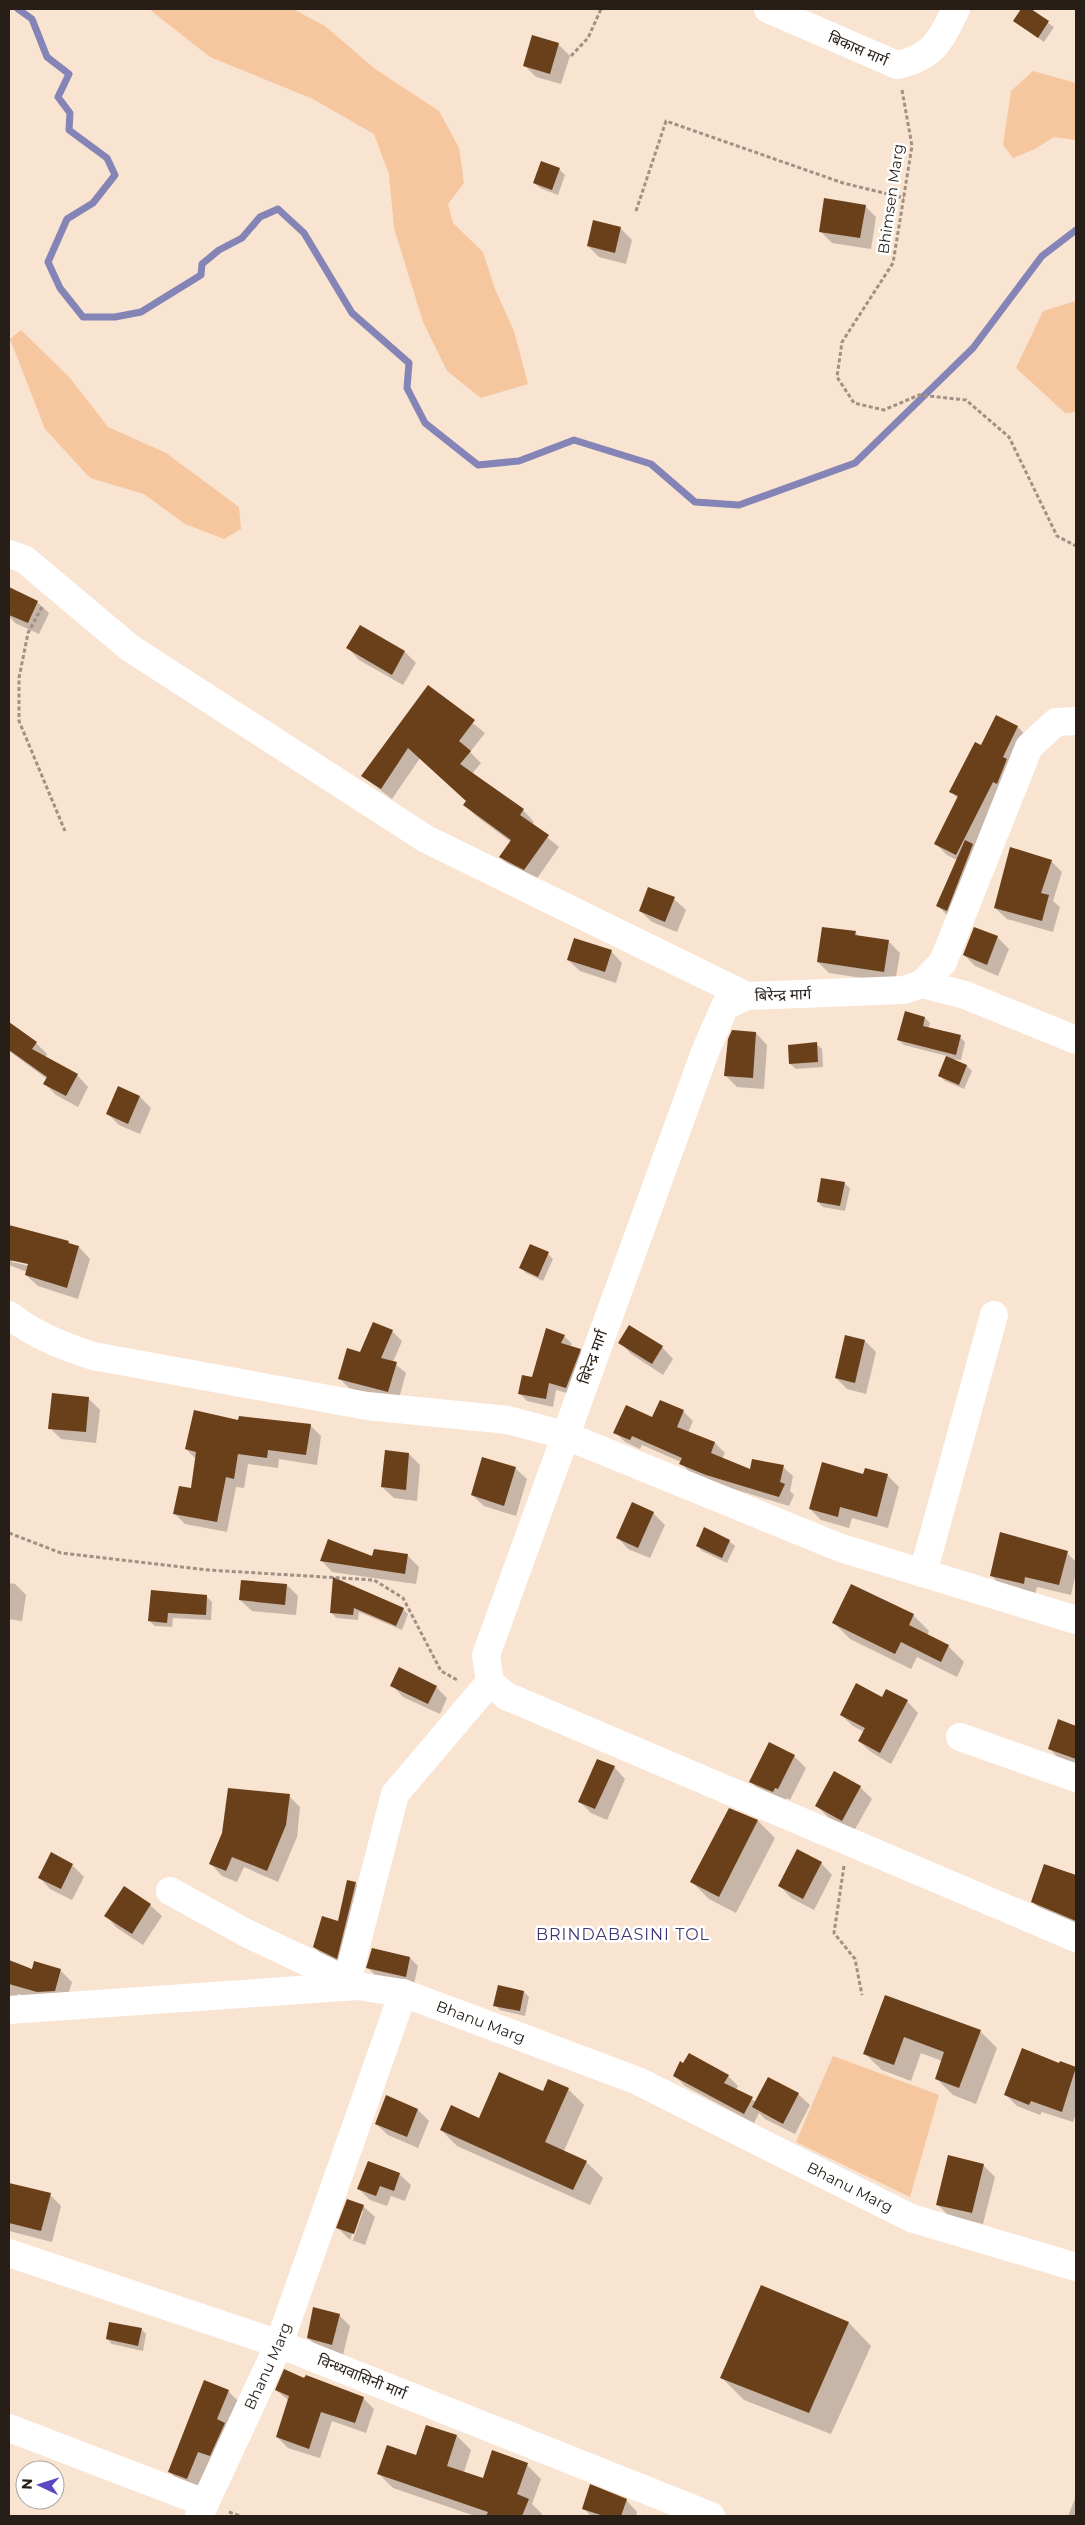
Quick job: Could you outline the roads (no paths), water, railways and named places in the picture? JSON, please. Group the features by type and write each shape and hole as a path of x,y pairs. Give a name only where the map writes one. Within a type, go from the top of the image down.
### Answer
{"street":[{"name":"बिकास मार्ग","path":"768,9 897,65 914,61 930,52 940,40 956,9"},
{"path":"9,554 24,559 130,648 426,839 747,996"},
{"path":"1076,721 1056,722 1029,747 942,962 922,984 965,994 1076,1040"},
{"name":"बिरेन्द्र मार्ग","path":"490,1682 486,1655 564,1435 705,1052 725,1006 747,996 904,990 922,984"},
{"path":"9,1315 22,1326 55,1343 93,1356 367,1406 508,1420 564,1435 841,1548 1076,1620"},
{"path":"923,1573 994,1315"},
{"path":"352,1983 395,1794 490,1682 506,1696 850,1840 1076,1938"},
{"path":"960,1737 1076,1778"},
{"path":"170,1891 248,1934 352,1983 403,1993"},
{"path":"9,2010 352,1983"},
{"name":"Bhanu Marg","path":"202,2510 278,2344 403,1993 638,2081 911,2218 1076,2267"},
{"name":"विन्ध्यवासिनी मार्ग","path":"9,2252 278,2344 711,2516"},
{"path":"9,2428 202,2510"}],"waterway":[{"path":"18,9 32,19 47,57 69,74 58,97 70,113 69,130 107,158 115,175 93,203 67,219 48,262 60,288 83,317 115,317 141,312 201,275 202,264 219,250 242,238 260,217 278,209 304,233 352,313 409,363 407,388 425,423 478,465 519,461 574,440 651,464 695,502 739,505 855,463 973,348 1042,256 1076,230"}],"district":[{"name":"BRINDABASINI TOL","path":"623,1934"}]}
